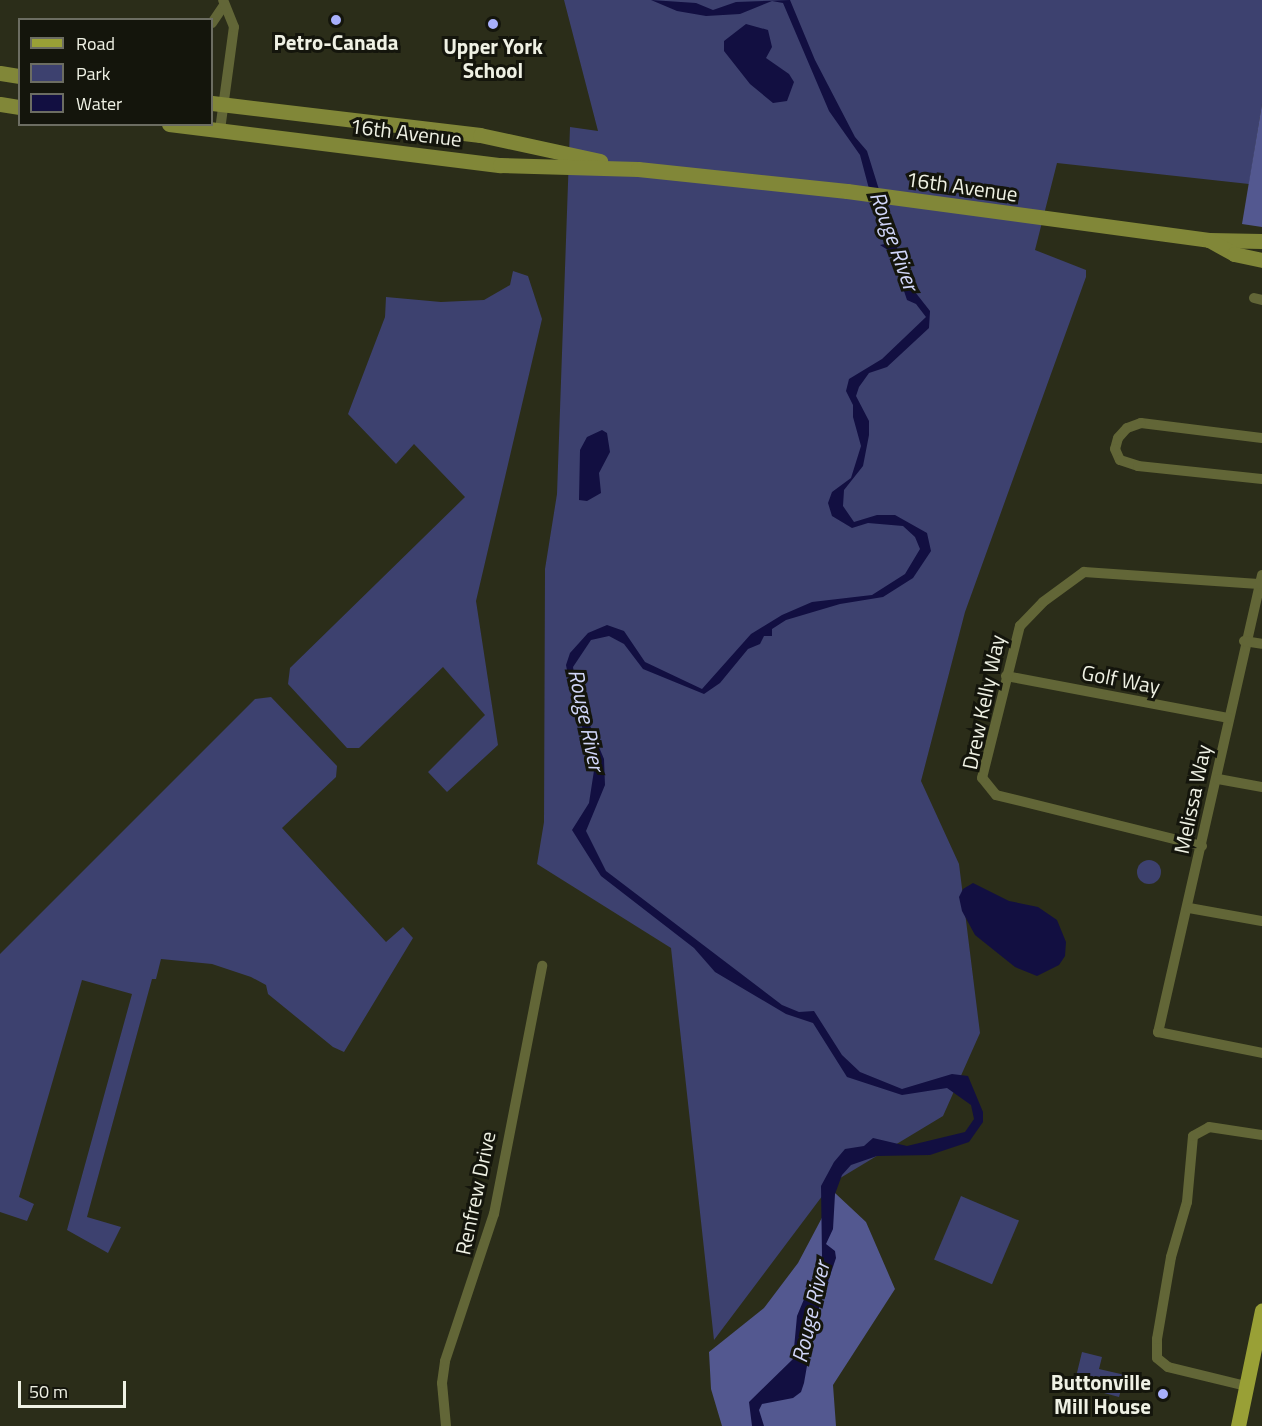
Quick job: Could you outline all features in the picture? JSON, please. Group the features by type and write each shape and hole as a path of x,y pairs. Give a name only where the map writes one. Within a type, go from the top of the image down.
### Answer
{"main road":[{"path":"0,73 18,76"},
{"path":"0,104 18,107"},
{"name":"16th Avenue","path":"217,104 480,135 638,169"},
{"name":"16th Avenue","path":"194,126 500,165 638,169 847,191 1209,240 1262,241"},
{"name":"16th Avenue","path":"1209,240 1234,254 1262,260"},
{"path":"1238,1426 1262,1310"}],"street":[{"path":"213,21 224,2"},
{"path":"220,130 217,104 234,27 224,2"},
{"path":"1262,438 1142,423 1127,428 1118,438 1115,449 1120,460 1138,466 1262,479"},
{"name":"Drew Kelly Way","path":"1202,846 996,795 982,778 1020,626 1043,602 1084,572 1261,579"},
{"name":"Melissa Way","path":"1261,579 1244,641 1218,779 1158,1032 1262,1053"},
{"path":"1244,641 1262,644"},
{"name":"Golf Way","path":"1006,676 1229,718"},
{"path":"1218,779 1262,787"},
{"path":"1188,908 1262,921"},
{"name":"Renfrew Drive","path":"446,1426 442,1383 446,1361 492,1223 542,966"},
{"path":"1246,1386 1168,1367 1157,1358 1157,1339 1171,1257 1187,1202 1193,1136 1209,1127 1262,1135"}],"green space":[{"path":"564,0 1262,0 1262,104 1249,184 1057,163 1035,250 1086,270 1086,277 965,612 921,781 959,864 980,1033 943,1116 832,1183 714,1340 671,948 537,864 544,822 545,569 557,494 570,127 598,131"},
{"path":"513,271 528,276 542,319 476,601 498,745 447,792 428,772 485,715 443,667 359,748 347,748 288,684 290,668 465,497 414,444 396,464 348,414 385,317 386,297 441,302 484,300 510,285"},
{"path":"271,697 337,766 336,777 282,828 386,942 403,927 413,938 344,1052 333,1047 268,994 266,985 251,977 212,964 161,959 156,979 152,979 87,1217 121,1227 108,1253 67,1230 132,994 82,980 19,1197 34,1204 27,1221 0,1212 0,954 255,699"},
{"path":"1149,860 1154,861 1160,867 1160,877 1154,883 1149,884 1144,883 1138,877 1137,872 1138,867 1144,861"},
{"path":"961,1196 1019,1221 992,1284 934,1260"},
{"path":"1082,1352 1102,1357 1099,1369 1125,1375 1119,1397 1074,1385"}],"shaded area":[{"path":"1262,104 1262,227 1242,224"},
{"path":"835,1193 866,1222 895,1289 833,1385 836,1426 722,1426 711,1389 709,1352 764,1308 798,1263"}],"water":[{"name":"Rouge River","path":"651,0 696,3 713,10 736,2 790,0 815,60 855,137 867,151 908,283 930,311 929,328 887,367 869,373 859,387 856,396 869,421 869,435 863,466 844,490 843,506 854,522 877,515 895,515 927,533 931,551 913,578 883,597 840,604 786,620 772,629 772,636 764,636 760,644 748,649 720,683 704,694 643,669 624,644 609,636 591,640 573,667 578,697 604,759 605,785 586,831 606,871 782,1005 799,1012 814,1011 842,1055 860,1072 902,1089 952,1074 968,1076 983,1112 983,1122 969,1142 930,1155 877,1156 851,1165 842,1175 835,1194 833,1229 826,1244 835,1251 836,1258 815,1320 804,1383 801,1392 793,1398 762,1404 759,1410 764,1426 752,1426 749,1402 793,1359 797,1316 822,1256 821,1186 834,1162 845,1149 864,1146 873,1138 907,1146 965,1132 974,1119 971,1105 947,1088 902,1095 847,1077 813,1023 786,1014 715,972 694,948 601,876 572,830 589,803 595,764 573,701 566,665 570,653 588,633 607,625 624,631 645,662 702,689 751,634 782,615 812,602 872,595 905,574 920,549 915,537 903,526 868,523 852,528 832,516 828,503 832,492 851,478 861,446 853,417 853,405 846,391 849,379 882,359 926,317 916,304 907,300 891,252 880,245 890,243 880,230 860,155 829,111 783,3 772,1 740,14 706,16 677,11"},
{"path":"746,24 768,30 772,47 766,58 789,74 794,82 787,101 773,103 750,84 724,51 724,41"},
{"path":"602,430 607,433 610,452 599,473 601,493 587,501 579,500 580,450 587,437"},
{"path":"973,883 1009,901 1038,907 1057,920 1066,942 1065,956 1059,965 1037,976 1015,967 975,935 962,911 959,897 963,889"}],"place":[{"name":"Petro-Canada","path":"336,20"},
{"name":"Upper York School","path":"493,24"},
{"name":"Buttonville Mill House","path":"1163,1394"}]}
